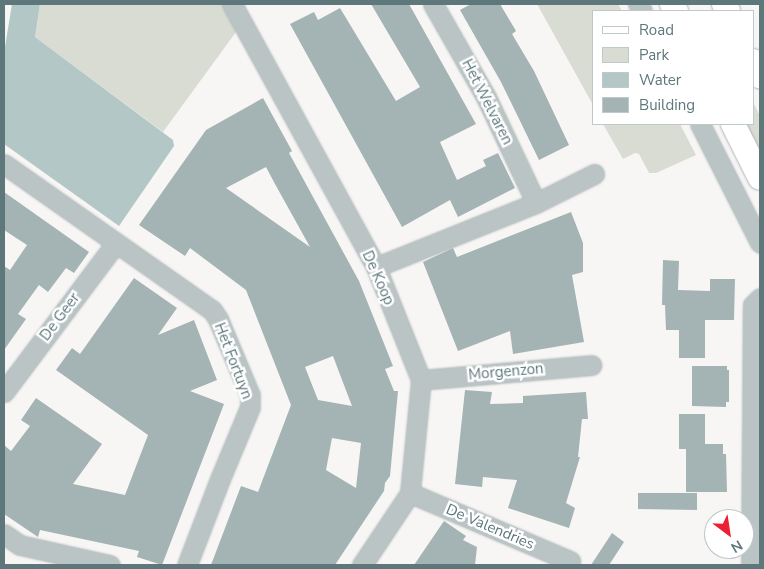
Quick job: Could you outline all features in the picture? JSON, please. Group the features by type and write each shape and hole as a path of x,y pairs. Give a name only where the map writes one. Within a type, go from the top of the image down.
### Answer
{"main road":[{"path":"754,63 760,76"},
{"path":"734,125 760,178"}],"street":[{"name":"De Koop","path":"232,4 376,267 421,380 410,493 362,565"},
{"name":"Het Welvaren","path":"433,4 486,97 536,203"},
{"path":"700,125 760,244"},
{"name":"Het Fortuyn","path":"4,164 212,310 218,319 250,395 250,407 187,565"},
{"path":"376,267 536,203 594,174"},
{"name":"De Geer","path":"4,392 116,243"},
{"path":"751,565 753,305 760,298"},
{"name":"Morgenzon","path":"421,380 591,365"},
{"name":"De Valendries","path":"410,493 570,561"},
{"path":"4,534 20,546 110,565"}],"green space":[{"path":"40,4 225,4 244,21 163,132 35,37"},
{"path":"537,4 618,4 621,10 592,10 592,103"},
{"path":"754,104 760,116 760,154 746,125 754,125"},
{"path":"604,125 681,125 696,155 656,173 649,173 639,154 635,153 623,159"}],"water":[{"path":"12,4 40,4 35,37 173,140 174,146 119,226 4,144 4,53"}],"building":[{"path":"371,4 409,4 476,124 440,142 457,180 486,166 483,160 498,153 515,188 458,217 450,200 402,227 290,24 314,12 318,20 340,8 396,101 420,87"},
{"path":"471,4 500,4 516,31 512,34 534,71 569,145 539,160 501,82 460,10"},
{"path":"263,98 292,151 289,153 359,281 393,366 385,369 394,391 398,391 390,476 385,483 384,491 335,565 211,565 241,486 258,492 291,405 246,290 190,248 185,256 139,225 206,130","holes":["266,167 275,184 310,247 226,188","333,356 352,406 318,400 305,367","332,438 361,443 356,488 326,470"]},
{"path":"4,192 89,252 74,273 66,268 48,292 39,285 18,314 26,319 4,350 4,266 10,270 27,245 4,230"},
{"path":"571,212 583,243 583,272 572,275 584,342 513,354 510,331 458,351 423,262 453,248 457,257"},
{"path":"663,260 679,261 678,290 710,291 710,279 735,279 734,320 705,320 705,358 679,358 679,330 666,330 665,305 662,305"},
{"path":"134,278 177,308 158,335 194,320 217,380 190,391 224,404 162,565 137,557 139,551 40,530 38,537 4,514 4,445 11,451 30,426 21,420 36,398 102,444 73,484 125,495 148,435 56,370 72,348 80,354"},
{"path":"692,366 727,366 727,370 729,370 729,402 726,402 726,407 692,406"},
{"path":"465,390 492,392 490,404 523,403 523,396 586,392 588,419 582,419 578,457 580,457 566,503 575,508 569,528 508,508 517,480 483,477 482,487 455,484"},
{"path":"679,414 705,414 705,444 723,444 723,454 726,454 727,492 686,492 686,449 679,449"},
{"path":"638,493 697,493 697,510 638,509"},
{"path":"444,521 466,536 463,540 477,547 475,565 414,565"},
{"path":"612,533 624,542 609,565 591,565"}]}
